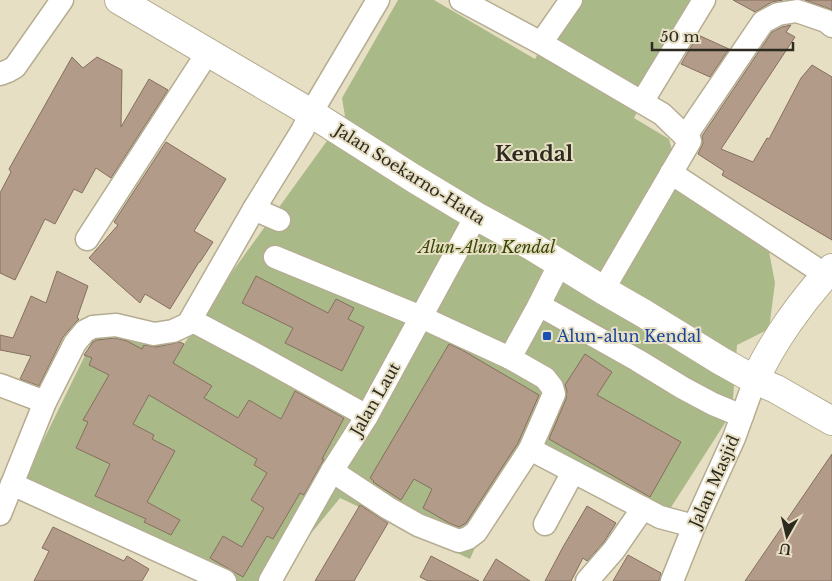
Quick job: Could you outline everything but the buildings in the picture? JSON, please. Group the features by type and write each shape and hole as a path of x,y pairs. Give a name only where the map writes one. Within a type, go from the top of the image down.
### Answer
{"main road":[{"name":"Jalan Soekarno-Hatta","path":"119,0 311,113 476,216 560,263 765,385 825,417"},
{"path":"765,385 769,351 829,271"}],"street":[{"path":"0,74 15,67 62,0"},
{"path":"0,514 46,402 75,343 85,331 93,327 116,325 154,334 173,331 188,324 254,208 302,131 378,0"},
{"path":"461,0 542,44 662,114 690,141 603,290"},
{"path":"542,44 572,0"},
{"path":"642,102 704,0"},
{"path":"685,137 763,22 778,14 797,11 826,21 832,26"},
{"path":"87,239 208,52"},
{"path":"671,173 829,271"},
{"path":"254,208 279,220"},
{"name":"Jalan Laut","path":"270,581 332,471 367,416 476,216"},
{"path":"275,257 421,317 510,358 545,378 552,387 554,394 530,449 476,532 468,538 459,541 418,525 388,508 332,471"},
{"path":"510,358 560,263"},
{"path":"539,305 683,388 713,404 742,416"},
{"path":"191,320 367,416"},
{"path":"0,385 46,402"},
{"name":"Jalan Masjid","path":"672,581 742,416 765,385"},
{"path":"530,449 660,517 694,526"},
{"path":"545,524 573,472"},
{"path":"12,484 225,581"},
{"path":"587,581 614,550 643,508"}],"green space":[{"name":"Alun-Alun Kendal","path":"398,0 434,0 535,59 568,0 696,0 634,118 669,139 683,191 768,246 775,283 769,329 737,345 732,412 668,512 524,436 470,559 340,498 272,581 228,581 24,480 94,337 184,344 235,268 345,116 342,98"}],"place":[{"name":"Alun-alun Kendal","path":"547,336"}],"district":[{"name":"Kendal","path":"534,154"}]}
